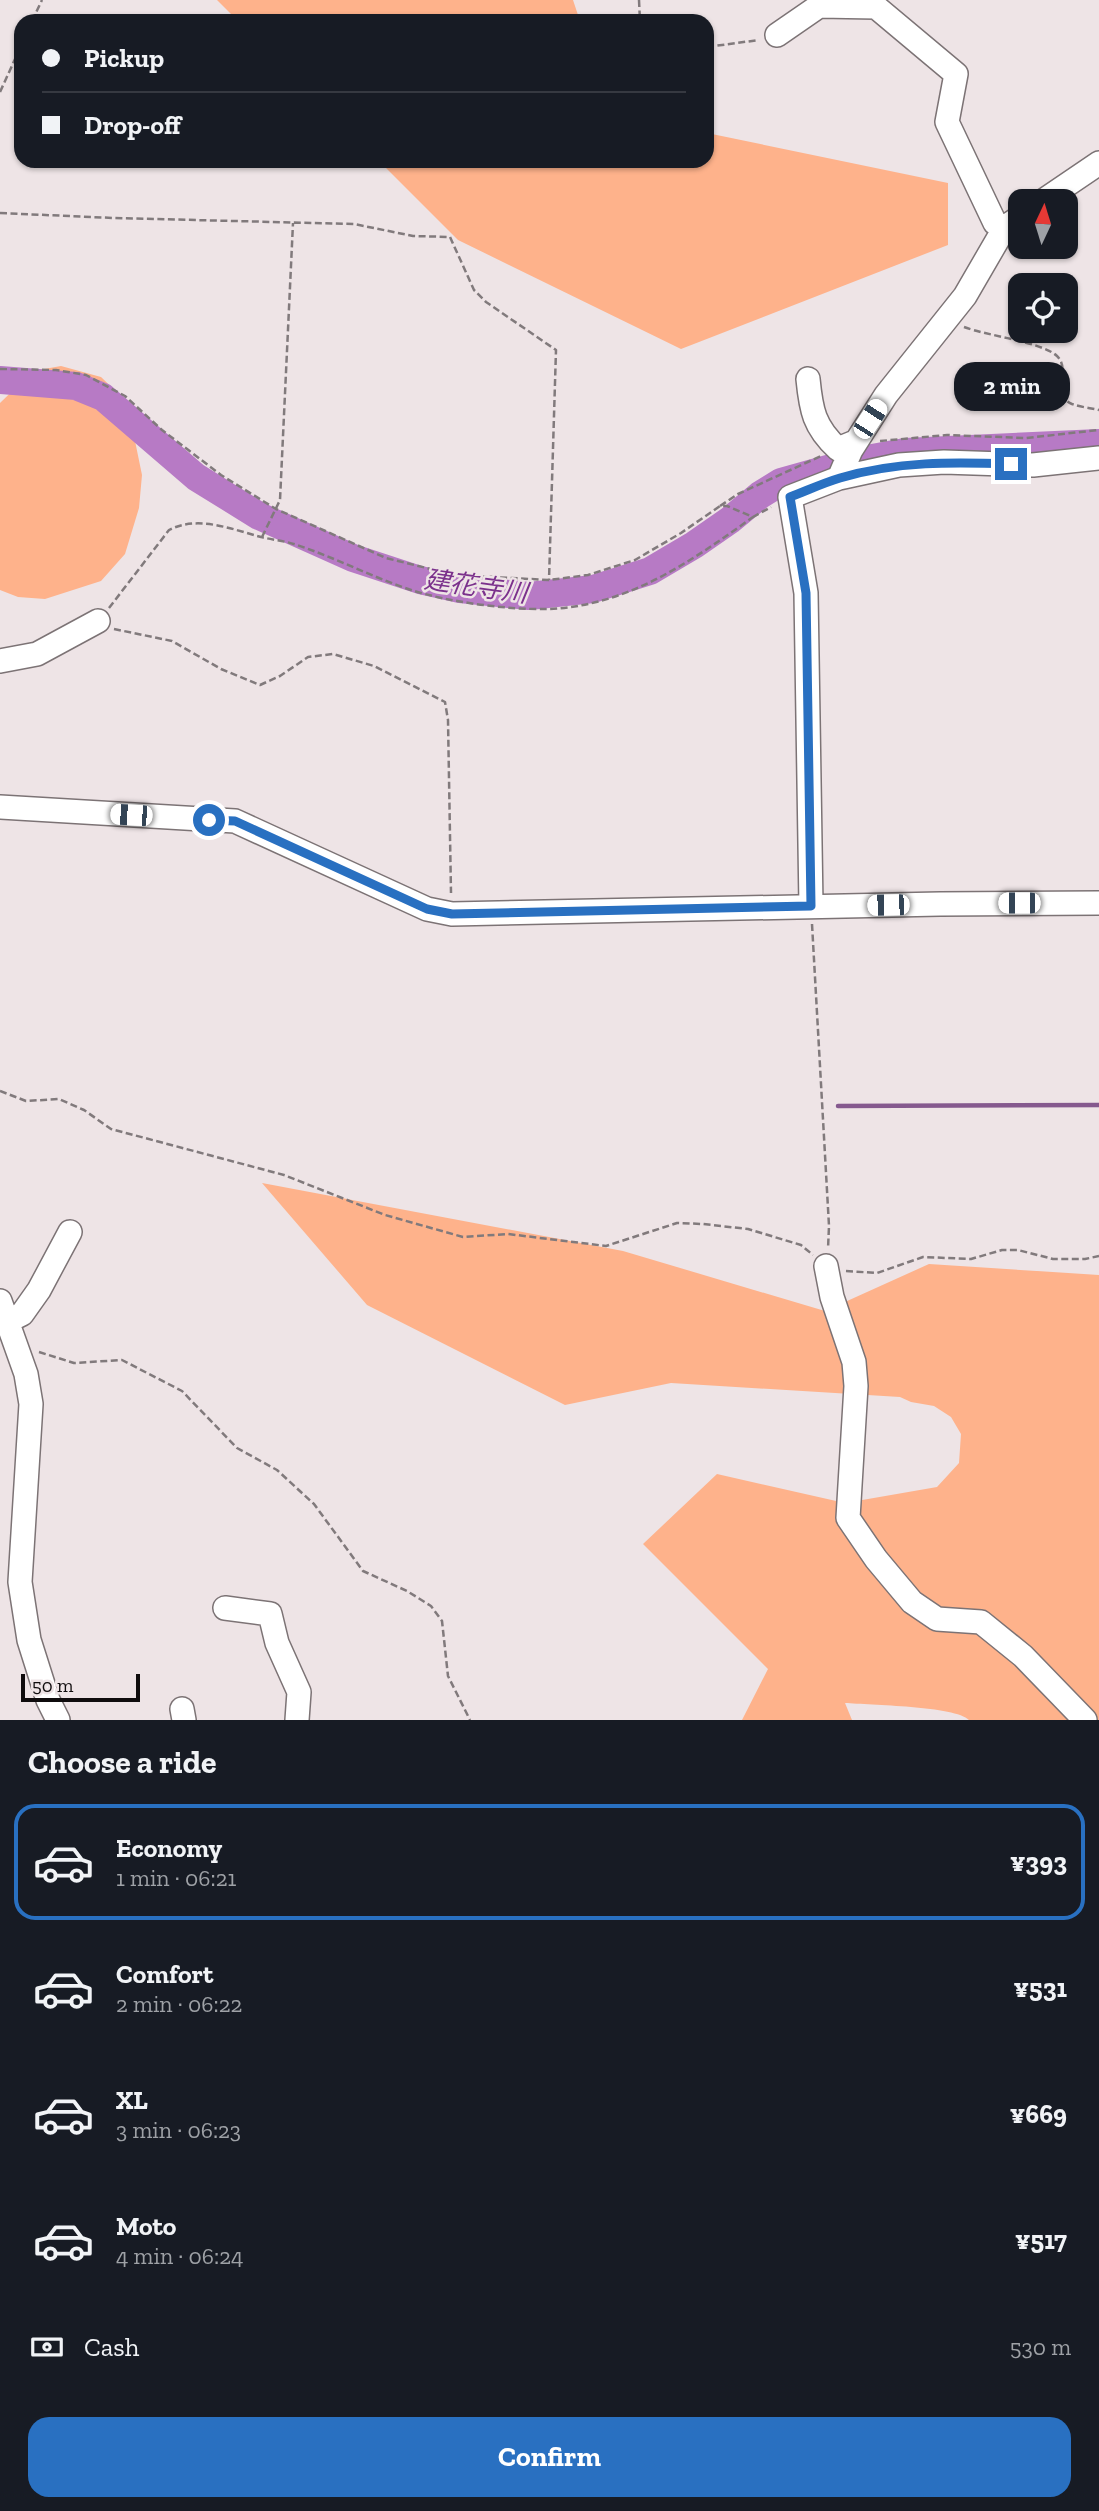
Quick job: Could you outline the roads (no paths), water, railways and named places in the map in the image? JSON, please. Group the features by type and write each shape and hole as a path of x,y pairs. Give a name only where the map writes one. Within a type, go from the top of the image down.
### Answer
{"street":[{"path":"777,35 819,5 876,7 956,74 947,122 995,223 1008,222"},
{"path":"1061,189 1099,163"},
{"path":"841,475 848,447 965,296 1008,230"},
{"path":"808,379 811,411 827,439 848,447"},
{"path":"811,906 806,593 790,497 841,475 910,464 944,462 1033,465 1099,458"},
{"path":"0,661 37,654 98,621"},
{"path":"0,807 235,821 415,904 452,914 1099,903"},
{"path":"58,1720 48,1700 29,1640 20,1582 31,1404 26,1374 3,1313 22,1314 70,1232"},
{"path":"826,1266 832,1297 854,1362 856,1386 848,1518 876,1559 912,1602 937,1619 981,1622 1023,1656 1085,1720"},
{"path":"225,1608 270,1614 277,1643 299,1692 297,1720"}],"waterway":[{"name":"建花寺川","path":"0,380 76,386 103,397 196,477 259,516 353,558 420,580 460,589 529,596 593,589 650,571 694,545 781,482 856,461 905,452 1099,443"},
{"path":"838,1106 1099,1105"}]}
